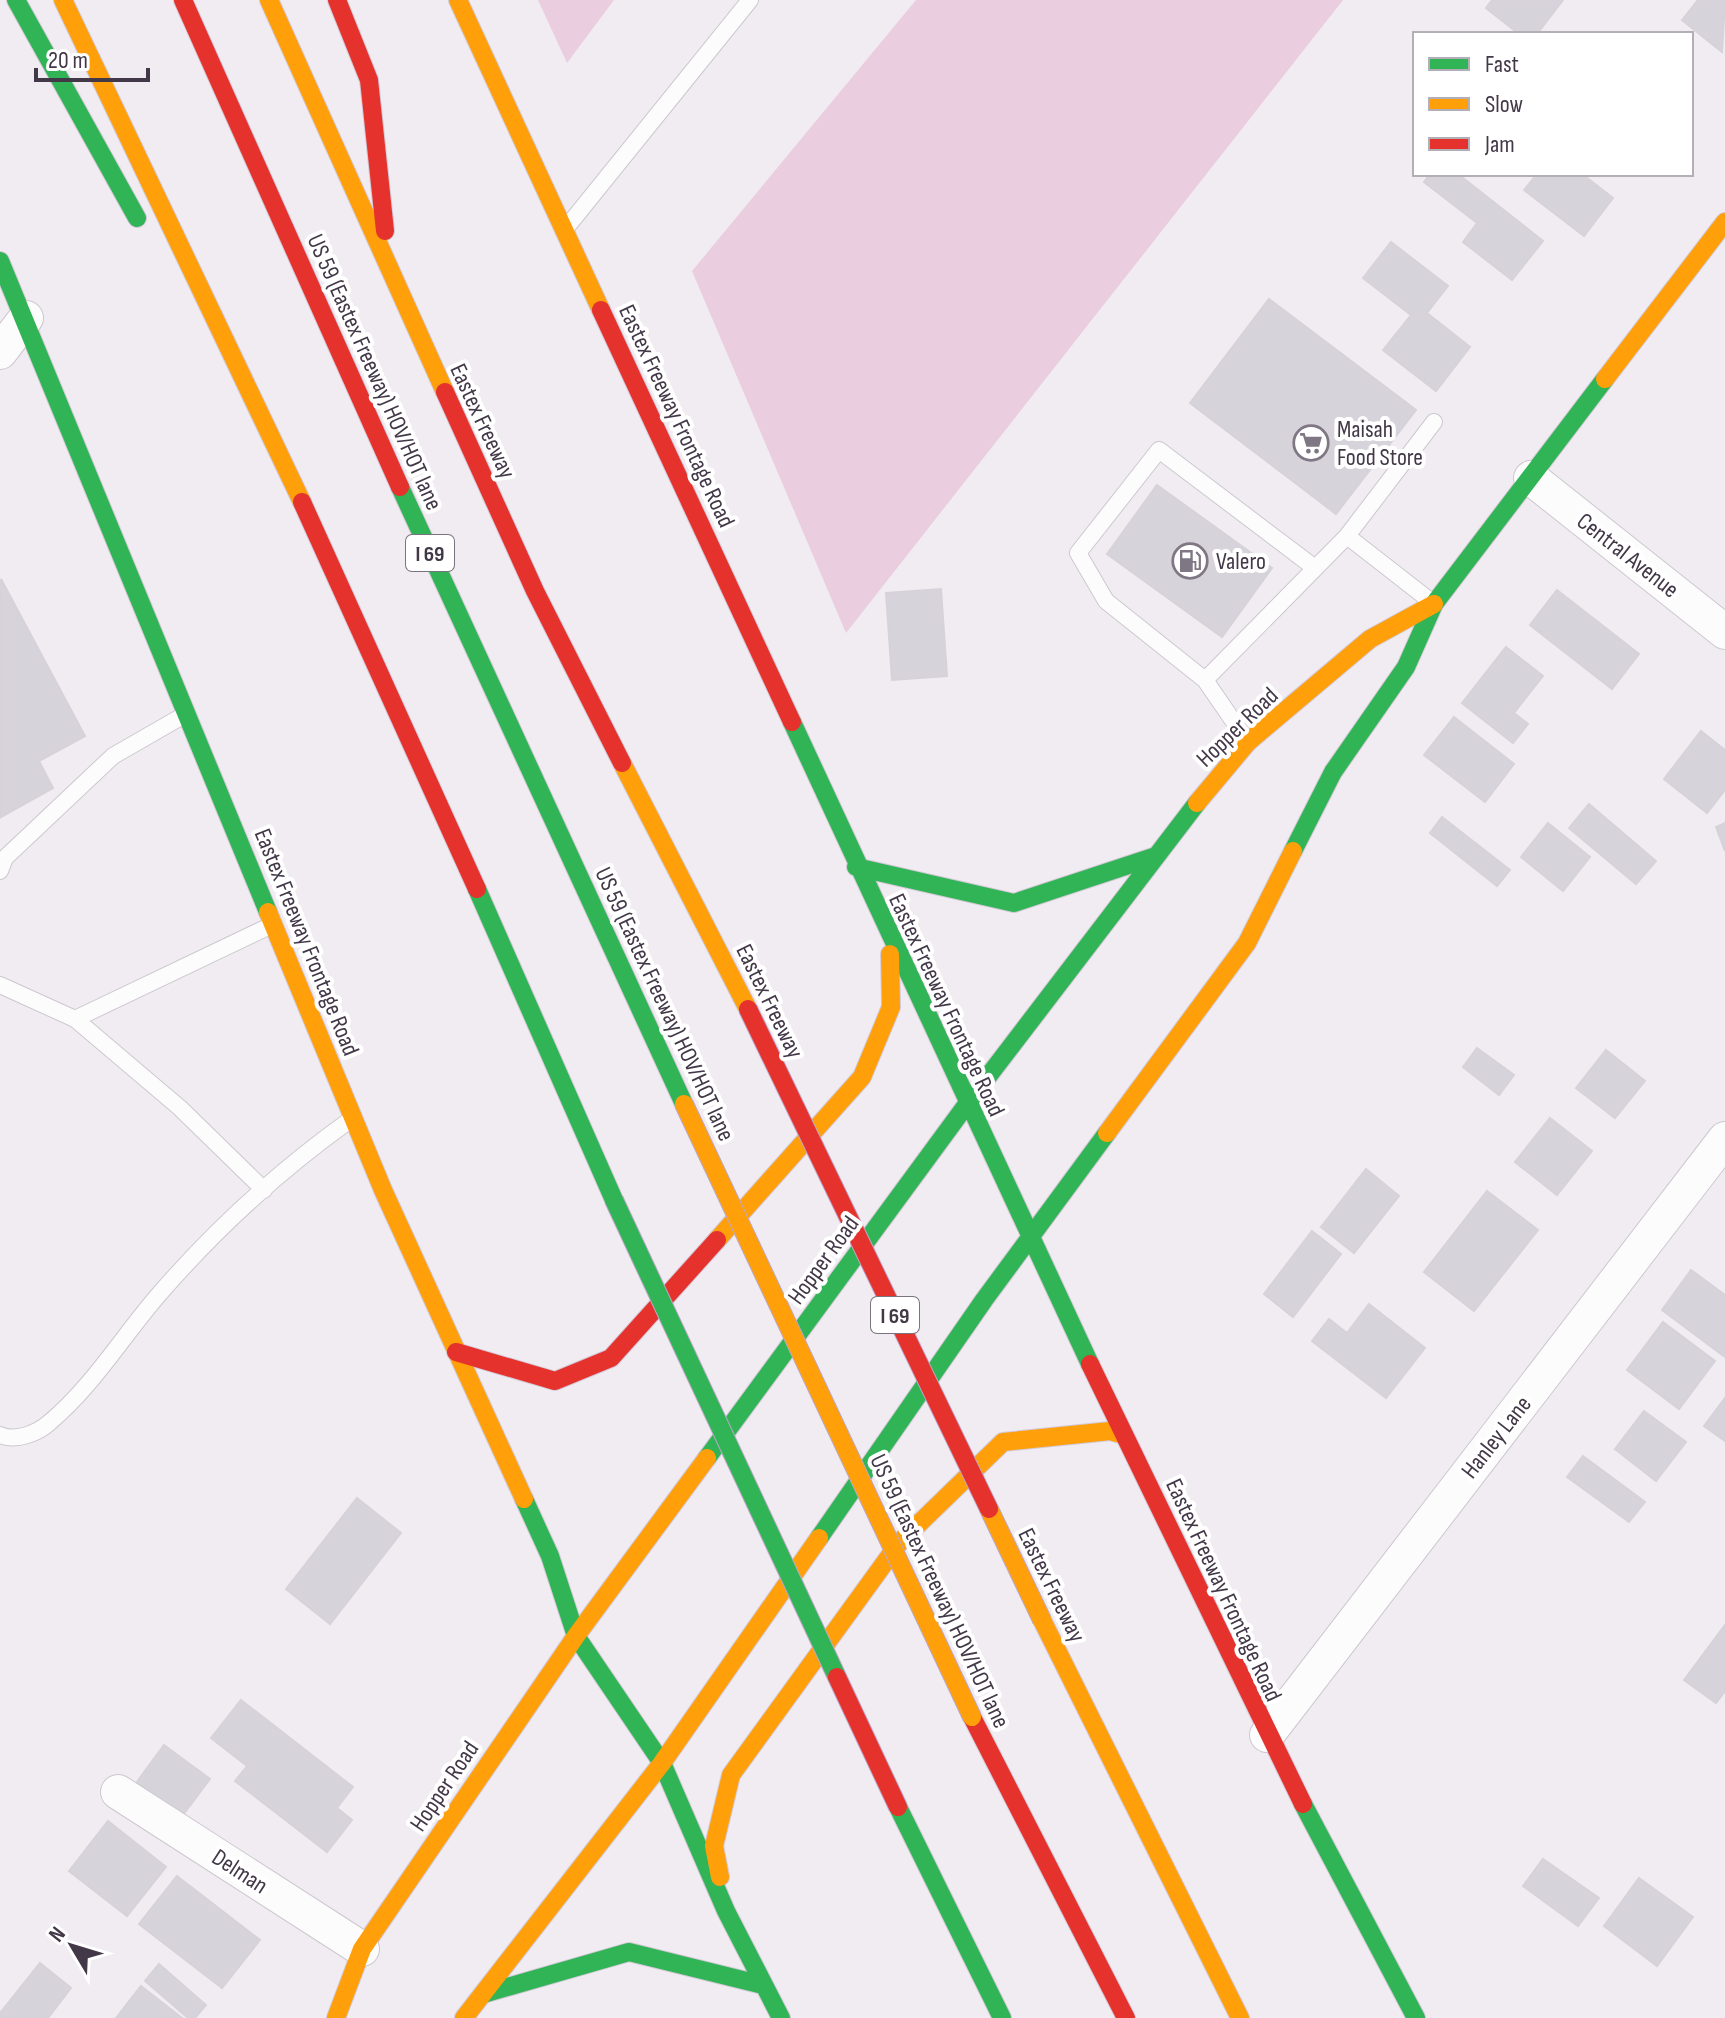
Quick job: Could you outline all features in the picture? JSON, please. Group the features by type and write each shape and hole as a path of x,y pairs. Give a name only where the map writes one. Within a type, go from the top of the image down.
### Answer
{"main road":[{"path":"16,0 145,234"},
{"path":"63,0 358,619 614,1200 898,1807 1002,2018"},
{"name":"US 59 (Eastex Freeway) HOV/HOT lane","path":"183,0 352,384 684,1104 972,1717 1126,2018"},
{"name":"Eastex Freeway","path":"269,0 389,273 535,591 748,1009 1042,1620 1240,2018"},
{"path":"337,0 369,80 389,273"},
{"name":"Eastex Freeway Frontage Road","path":"458,0 890,942 1030,1238 1267,1735 1416,2018"},
{"name":"Hopper Road","path":"464,2018 662,1763 1030,1238 1247,943 1333,772 1406,667 1434,604 1725,222"},
{"name":"Eastex Freeway Frontage Road","path":"0,261 353,1118 550,1556 576,1636 662,1763 726,1911 781,2018"},
{"path":"198,330 358,619"},
{"name":"Hopper Road","path":"336,2018 362,1949 576,1636 967,1104 1156,856 1248,742 1370,639 1434,604"},
{"path":"856,867 1014,903 1156,856"},
{"path":"456,1352 555,1381 611,1358 862,1077 891,1007 890,942"},
{"path":"726,1911 714,1846 731,1775 899,1543 1003,1442 1110,1431 1124,1435"},
{"path":"483,1994 629,1952 763,1985"}],"street":[{"path":"0,352 26,318"},
{"name":"Central Avenue","path":"1531,478 1725,632"},
{"name":"Hanley Lane","path":"1267,1735 1725,1139"},
{"name":"Delman","path":"118,1792 362,1949"}],"lane":[{"path":"565,230 750,0"},
{"path":"1205,680 1347,536 1434,422"},
{"path":"1248,742 1205,680 1106,601 1078,553 1159,450 1315,568"},
{"path":"1347,536 1434,604"},
{"path":"0,871 5,858 113,756 187,713"},
{"path":"75,1019 274,924"},
{"path":"0,985 75,1019 180,1108 264,1190"},
{"path":"0,1435 27,1436 48,1424 72,1401 161,1291 294,1161 353,1118"}],"shaded area":[{"path":"538,0 614,0 567,63"},
{"path":"916,0 1343,0 846,633 692,271"}],"building":[{"path":"1492,0 1563,0 1539,32 1516,32 1486,8"},
{"path":"1698,0 1725,0 1722,52 1682,20"},
{"path":"1428,176 1461,176 1543,241 1512,280 1463,242 1477,223 1424,182"},
{"path":"1535,176 1585,176 1613,198 1584,236 1524,190"},
{"path":"1391,242 1448,286 1427,313 1470,347 1436,391 1383,350 1411,315 1363,278"},
{"path":"1269,299 1416,410 1336,514 1190,403"},
{"name":"Valero","path":"1157,485 1272,568 1222,637 1107,554"},
{"path":"1,579 85,736 39,761 53,788 1,817"},
{"path":"941,589 947,676 892,680 886,593"},
{"path":"1557,590 1639,654 1612,689 1530,625"},
{"path":"1506,647 1543,676 1514,713 1528,724 1513,743 1462,703"},
{"path":"1454,717 1514,764 1485,802 1424,755"},
{"path":"1701,731 1725,750 1725,790 1707,813 1664,779"},
{"path":"1589,804 1656,861 1636,884 1569,828"},
{"path":"1442,817 1510,870 1497,886 1430,833"},
{"path":"1548,823 1590,857 1563,891 1521,857"},
{"path":"1725,823 1725,851 1716,827"},
{"path":"1477,1048 1514,1075 1499,1095 1463,1067"},
{"path":"1606,1050 1645,1081 1615,1118 1576,1088"},
{"path":"1550,1118 1592,1151 1557,1195 1515,1162"},
{"path":"1366,1169 1399,1196 1354,1253 1321,1227"},
{"path":"1487,1191 1538,1230 1474,1311 1424,1272"},
{"path":"1312,1231 1341,1254 1293,1317 1264,1294"},
{"path":"1691,1270 1725,1295 1725,1357 1662,1310"},
{"path":"1369,1304 1425,1348 1386,1398 1312,1341 1329,1319 1347,1333"},
{"path":"1663,1322 1715,1361 1679,1409 1627,1370"},
{"path":"1725,1398 1725,1441 1704,1426"},
{"path":"1644,1411 1686,1442 1656,1481 1615,1449"},
{"path":"1583,1456 1645,1502 1629,1522 1567,1477"},
{"path":"357,1498 401,1533 330,1624 286,1589"},
{"path":"1725,1625 1725,1691 1716,1703 1684,1680"},
{"path":"241,1700 353,1787 337,1808 352,1820 327,1852 235,1781 247,1766 211,1738"},
{"path":"164,1745 210,1779 176,1824 131,1790"},
{"path":"108,1821 166,1867 127,1916 69,1871"},
{"path":"1543,1859 1599,1898 1578,1926 1523,1886"},
{"path":"177,1876 260,1940 222,1988 139,1924"},
{"path":"1639,1878 1693,1917 1657,1966 1604,1926"},
{"path":"40,1963 71,1988 48,2018 0,2018 0,2013"},
{"path":"159,1964 206,2005 195,2018 188,2018 145,1981"},
{"path":"141,1986 182,2018 116,2018"}],"traffic: fast":[{"path":"16,0 137,218"},
{"path":"0,261 268,912"},
{"path":"1293,851 1333,772 1406,667 1434,604 1605,379"},
{"path":"400,487 684,1104"},
{"path":"792,722 1090,1364"},
{"path":"707,1458 967,1104 1197,803"},
{"path":"856,867 1014,903 1156,856"},
{"path":"477,889 614,1200"},
{"path":"819,1538 984,1300 1107,1133"},
{"path":"614,1200 837,1677"},
{"path":"524,1499 550,1556 576,1636 662,1763 726,1911 781,2018"},
{"path":"1303,1804 1416,2018"},
{"path":"898,1807 1002,2018"},
{"path":"483,1994 629,1952 763,1985"}],"traffic: slow":[{"path":"63,0 302,502"},
{"path":"269,0 445,392"},
{"path":"458,0 601,310"},
{"path":"1605,379 1725,222"},
{"path":"1197,803 1248,742 1370,639 1434,604"},
{"path":"622,763 748,1009"},
{"path":"1107,1133 1247,943 1293,851"},
{"path":"268,912 383,1190 524,1499"},
{"path":"717,1240 862,1077 891,1007 890,954"},
{"path":"684,1104 972,1717"},
{"path":"720,1877 714,1846 731,1775 899,1543 1003,1442 1110,1431 1124,1435"},
{"path":"336,2018 362,1949 576,1636 707,1458"},
{"path":"989,1509 1042,1620"},
{"path":"464,2018 662,1763 819,1538"},
{"path":"1042,1620 1240,2018"}],"traffic: jam":[{"path":"183,0 400,487"},
{"path":"337,0 369,80 385,231"},
{"path":"601,310 792,722"},
{"path":"445,392 535,591 622,763"},
{"path":"302,502 477,889"},
{"path":"748,1009 989,1509"},
{"path":"456,1352 555,1381 611,1358 717,1240"},
{"path":"1090,1364 1303,1804"},
{"path":"837,1677 898,1807"},
{"path":"972,1717 1126,2018"}],"place":[{"name":"Maisah Food Store","path":"1311,443"},
{"name":"Valero","path":"1190,561"}]}
